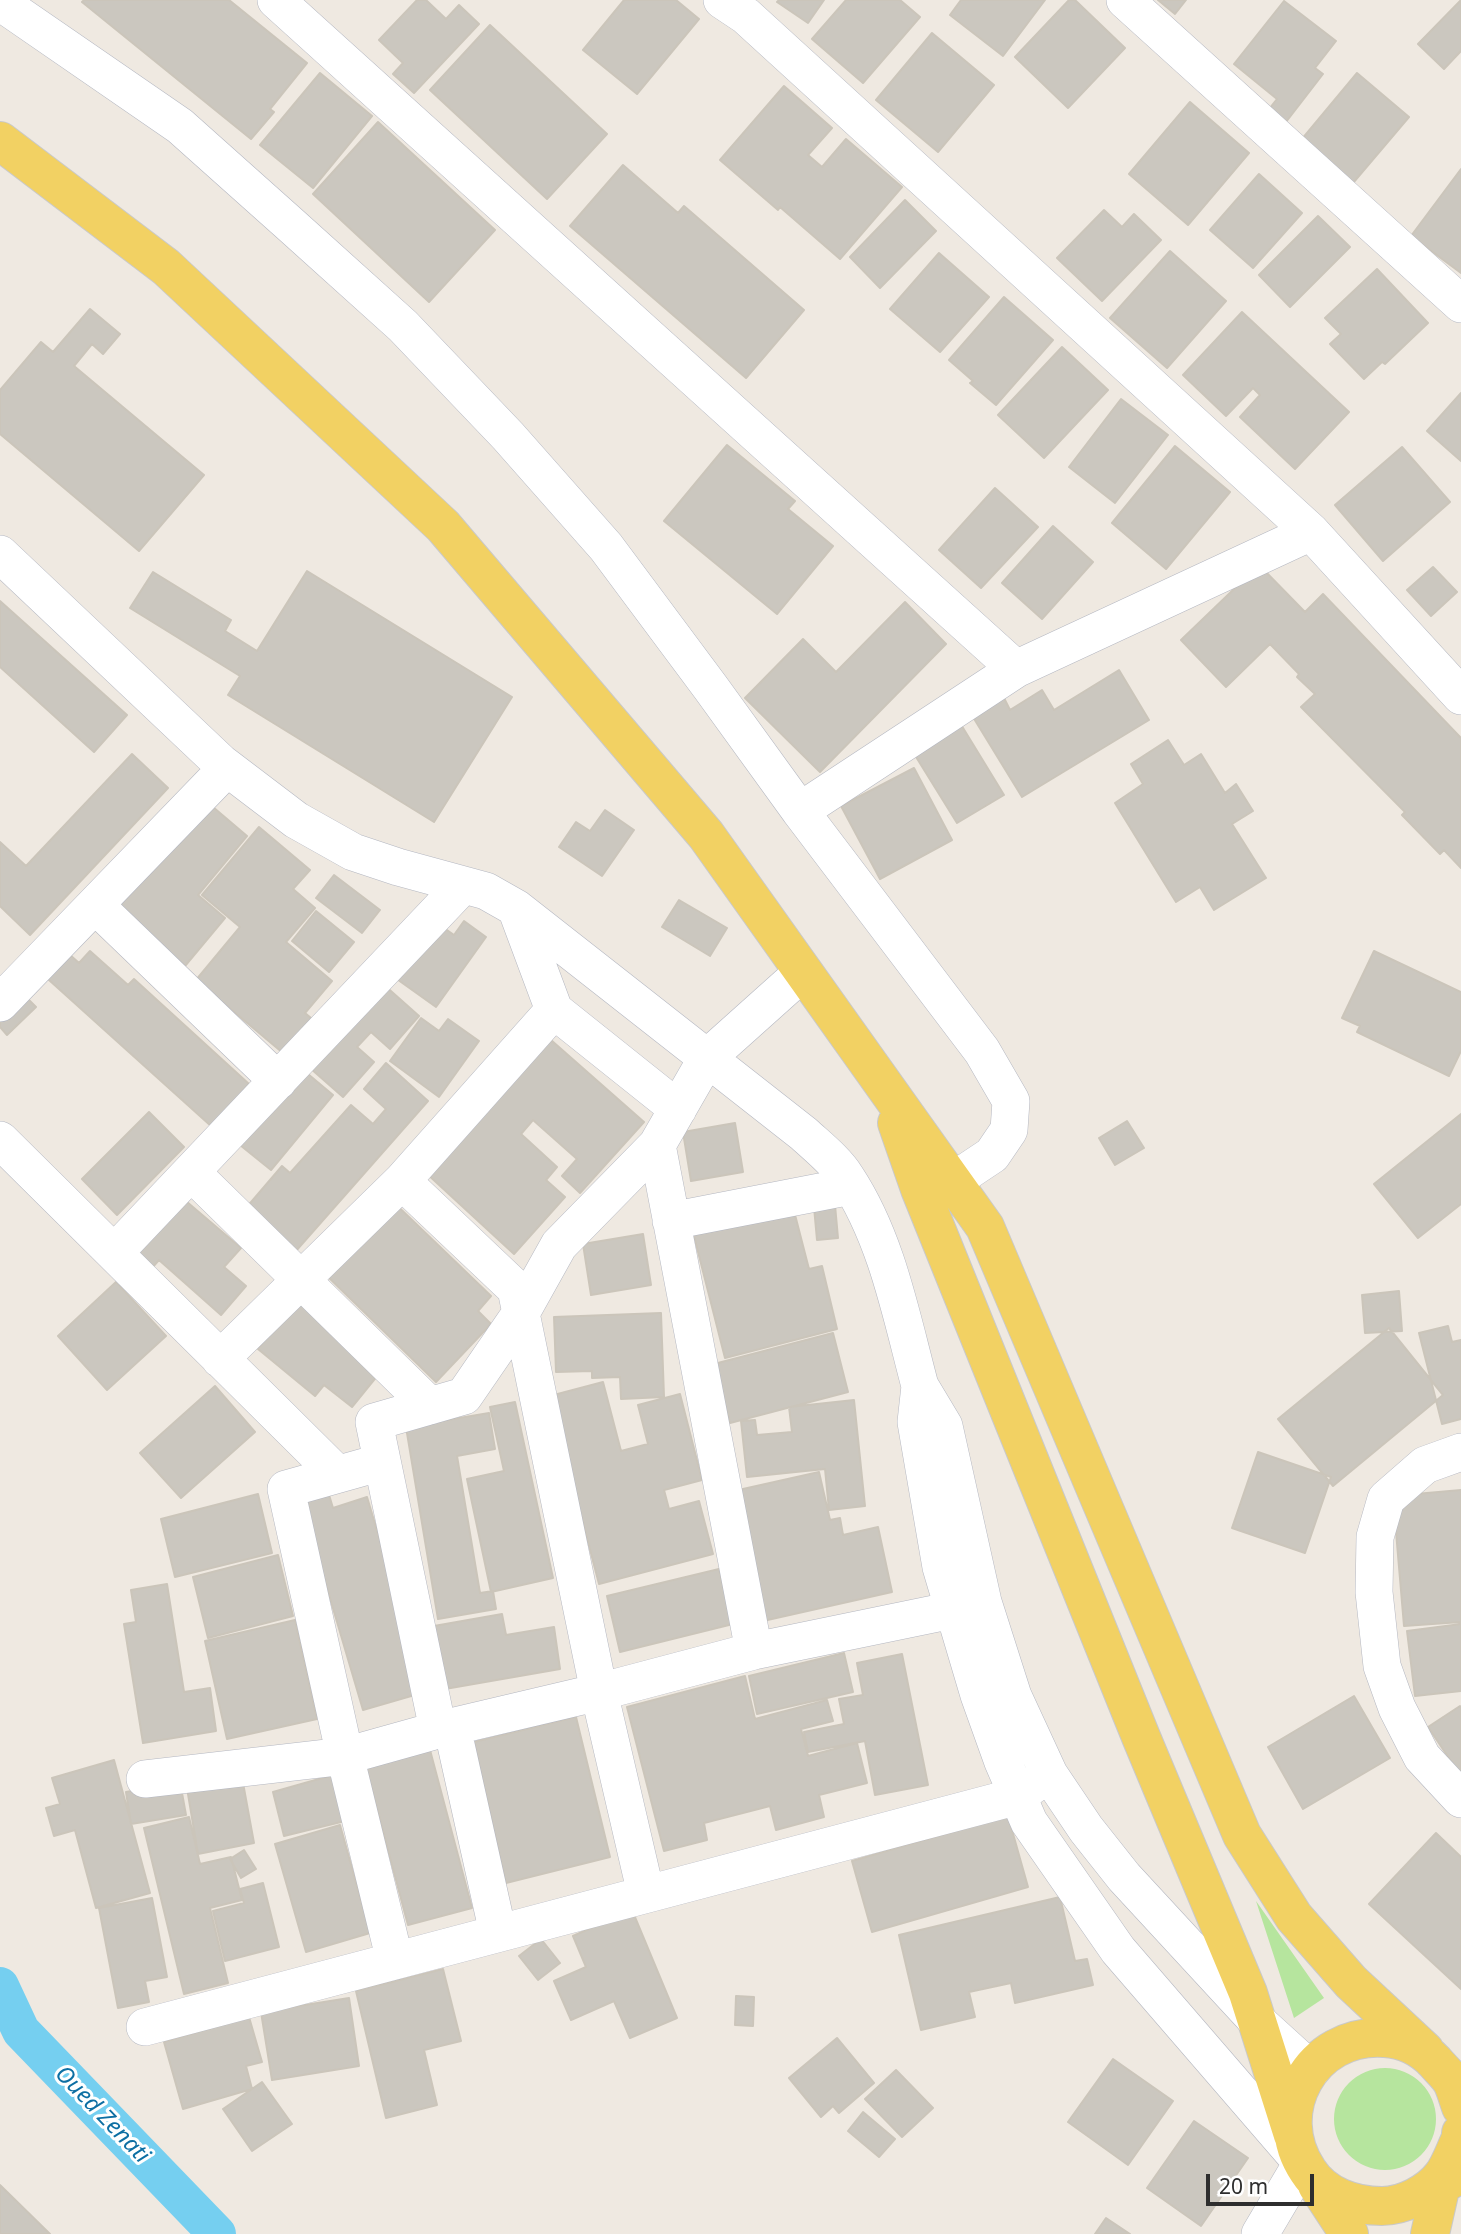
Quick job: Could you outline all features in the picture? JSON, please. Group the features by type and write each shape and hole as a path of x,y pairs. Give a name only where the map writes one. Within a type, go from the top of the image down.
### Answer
{"main road":[{"path":"0,141 166,267 443,526 706,835 985,1227 1242,1835 1294,1917 1351,1982 1425,2051 1458,2092"},
{"path":"883,1082 925,1202 1141,1737 1248,1993 1302,2159 1349,2234"},
{"path":"1425,2051 1397,2039 1368,2037 1340,2045 1324,2055 1304,2078 1293,2106 1302,2159 1334,2196 1362,2206 1392,2206 1452,2181"},
{"path":"1430,2234 1452,2181 1461,2133"}],"street":[{"path":"722,0 746,16 1311,532 1461,696"},
{"path":"1125,0 1461,304"},
{"path":"280,1 1016,669"},
{"path":"0,2 180,126 403,326 508,436 606,547 800,811 982,1051 1012,1101 1009,1130 992,1155 953,1181"},
{"path":"800,811 1016,669 1311,532"},
{"path":"0,554 227,768 296,820 353,852 486,891 516,908 804,1134 845,1175 871,1220 920,1386 944,1426 983,1602 1013,1696 1049,1773 1086,1829 1124,1877 1256,2020 1311,2070"},
{"path":"0,1003 227,768"},
{"path":"114,1253 463,885"},
{"path":"94,905 278,1081"},
{"path":"516,908 554,1010 678,1109"},
{"path":"498,1933 445,1729 373,1422 464,1396 521,1313 559,1245 657,1145 707,1059 803,972"},
{"path":"220,1359 402,1181 554,1010"},
{"path":"0,1140 337,1475"},
{"path":"657,1145 754,1651"},
{"path":"191,1172 430,1406"},
{"path":"402,1181 516,1289 599,1692 646,1894"},
{"path":"671,1221 851,1186"},
{"path":"920,1386 916,1422 941,1567 999,1751 1029,1822 1118,1950 1302,2159 1260,2234"},
{"path":"1461,1452 1424,1465 1386,1499 1375,1537 1374,1592 1382,1666 1397,1707 1422,1757 1461,1798"},
{"path":"382,1462 286,1489 345,1756 395,1961"},
{"path":"145,1779 345,1756 754,1651 953,1610"},
{"path":"145,2027 1018,1796 1049,1773"}],"green space":[{"path":"1256,1901 1324,1998 1294,2018"},
{"path":"1385,2068 1414,2076 1428,2090 1436,2119 1428,2148 1414,2162 1385,2170 1356,2162 1342,2148 1334,2119 1342,2090 1356,2076"}],"building":[{"path":"229,0 307,63 270,109 274,112 251,139 82,2"},
{"path":"417,0 426,0 446,19 459,5 479,24 414,93 393,74 403,63 379,40"},
{"path":"624,0 676,0 699,19 637,94 583,50"},
{"path":"824,0 808,23 777,2"},
{"path":"846,0 900,0 920,17 863,83 812,39"},
{"path":"961,0 1045,0 1003,56 950,15"},
{"path":"1069,0 1075,0 1125,48 1068,108 1015,57"},
{"path":"1158,0 1186,0 1175,14"},
{"path":"1461,0 1461,51 1444,69 1418,44"},
{"path":"1284,1 1336,41 1315,68 1323,74 1286,122 1269,109 1277,99 1234,64"},
{"path":"490,25 607,134 547,199 430,90"},
{"path":"932,33 994,85 938,152 876,100"},
{"path":"320,73 372,116 313,188 260,145"},
{"path":"1357,73 1409,117 1353,183 1302,139"},
{"path":"784,86 832,128 808,155 822,167 846,139 902,187 840,259 720,160"},
{"path":"1190,102 1249,153 1188,225 1129,174"},
{"path":"378,122 495,230 429,302 313,194"},
{"path":"623,165 678,213 684,206 804,310 746,378 570,226"},
{"path":"1461,169 1461,273 1411,236"},
{"path":"1259,174 1302,213 1253,268 1210,230"},
{"path":"905,200 936,231 880,288 850,257"},
{"path":"1104,210 1122,227 1134,214 1161,240 1102,301 1057,258"},
{"path":"1318,216 1350,247 1290,307 1259,275"},
{"path":"1170,251 1226,301 1167,368 1110,318"},
{"path":"939,253 989,297 940,352 890,309"},
{"path":"1377,269 1428,323 1385,364 1382,362 1364,379 1330,344 1341,334 1325,318"},
{"path":"1004,297 1053,340 996,405 949,360"},
{"path":"90,309 120,334 103,354 92,344 74,366 204,475 139,551 0,434 0,390 41,342 53,352"},
{"path":"1242,312 1349,412 1295,469 1240,417 1260,395 1253,388 1226,416 1183,375"},
{"path":"1062,347 1108,390 1044,458 998,415"},
{"path":"1461,393 1461,461 1427,431"},
{"path":"1121,399 1168,435 1115,503 1069,467"},
{"path":"727,445 795,501 788,509 833,546 777,614 664,521"},
{"path":"1175,446 1230,492 1166,569 1112,523"},
{"path":"1402,447 1450,502 1383,561 1335,505"},
{"path":"995,488 1038,527 981,588 939,550"},
{"path":"1053,526 1093,562 1042,619 1002,583"},
{"path":"1259,565 1305,612 1323,594 1461,738 1461,868 1444,850 1440,854 1402,815 1405,812 1301,707 1315,694 1270,644 1226,687 1181,640"},
{"path":"1433,567 1457,592 1431,616 1407,590"},
{"path":"307,571 512,697 434,822 228,695 240,676 130,608 153,572 231,620 225,631 257,651"},
{"path":"0,601 127,715 94,752 0,667"},
{"path":"905,602 946,644 820,772 745,698 803,639 836,672"},
{"path":"1119,670 1149,720 1022,797 973,717 1004,698 1010,710 1042,690 1054,710"},
{"path":"960,723 1004,795 957,823 913,752"},
{"path":"1168,740 1184,765 1201,754 1225,793 1236,784 1253,811 1232,824 1266,878 1214,910 1200,887 1176,902 1115,803 1143,784 1131,764"},
{"path":"132,754 168,788 30,935 0,906 0,842 26,866"},
{"path":"914,768 952,840 880,879 841,806"},
{"path":"200,796 247,836 198,895 225,918 185,966 111,902"},
{"path":"605,810 634,830 602,876 559,847 576,822 590,831"},
{"path":"259,827 310,870 293,889 315,908 286,942 332,981 305,1013 311,1018 283,1053 196,980 240,927 202,895"},
{"path":"334,875 380,910 362,933 316,898"},
{"path":"679,900 727,928 710,956 662,927"},
{"path":"316,911 354,942 329,972 292,941"},
{"path":"427,916 454,935 464,921 486,937 436,1007 387,972"},
{"path":"60,946 79,963 90,951 128,985 134,979 249,1084 211,1126 39,971"},
{"path":"1374,951 1461,992 1461,1051 1449,1076 1357,1032 1360,1026 1342,1018"},
{"path":"383,984 419,1016 390,1049 371,1032 357,1047 374,1062 343,1097 310,1068"},
{"path":"25,996 36,1007 7,1035 0,1027 0,1020"},
{"path":"421,1018 439,1031 448,1019 479,1041 439,1097 390,1061"},
{"path":"543,1033 644,1122 580,1193 562,1176 577,1159 533,1120 521,1134 557,1167 546,1180 565,1197 514,1254 425,1172"},
{"path":"386,1063 428,1101 295,1252 246,1208 282,1166 290,1173 351,1105 373,1124 386,1109 364,1089"},
{"path":"302,1069 333,1095 271,1170 240,1145"},
{"path":"149,1112 184,1147 117,1215 82,1179"},
{"path":"1461,1114 1461,1204 1418,1238 1374,1184"},
{"path":"1127,1121 1144,1148 1115,1165 1099,1138"},
{"path":"735,1123 743,1172 691,1181 683,1132"},
{"path":"385,1194 491,1296 478,1311 491,1324 436,1382 322,1271"},
{"path":"180,1196 241,1248 224,1267 246,1286 221,1315 159,1260 151,1269 132,1253"},
{"path":"835,1205 838,1238 817,1240 814,1207"},
{"path":"793,1207 809,1269 822,1266 837,1329 725,1358 693,1232"},
{"path":"643,1234 651,1285 591,1295 583,1244"},
{"path":"116,1282 166,1336 107,1390 58,1336"},
{"path":"1399,1291 1402,1331 1365,1333 1362,1295"},
{"path":"296,1301 382,1370 352,1407 324,1385 315,1396 258,1349"},
{"path":"661,1313 664,1397 621,1399 620,1377 592,1378 592,1371 556,1372 554,1317"},
{"path":"1448,1326 1452,1342 1461,1340 1461,1419 1442,1424 1419,1333"},
{"path":"1389,1328 1443,1395 1333,1486 1278,1419"},
{"path":"833,1333 848,1392 730,1423 714,1364"},
{"path":"603,1382 621,1451 648,1444 638,1405 680,1394 702,1480 664,1490 669,1509 699,1501 713,1554 599,1584 550,1396"},
{"path":"215,1386 255,1432 181,1498 140,1453"},
{"path":"854,1400 865,1506 829,1510 825,1469 747,1477 741,1421 755,1420 757,1435 792,1432 789,1407"},
{"path":"515,1402 553,1578 491,1592 467,1479 504,1471 490,1407"},
{"path":"489,1413 495,1449 457,1456 480,1593 493,1591 496,1609 438,1619 406,1427"},
{"path":"1258,1452 1331,1477 1305,1553 1232,1528"},
{"path":"819,1472 830,1520 840,1518 843,1535 878,1527 892,1592 763,1621 734,1491"},
{"path":"326,1485 333,1508 367,1497 425,1692 363,1710 299,1493"},
{"path":"1461,1490 1461,1622 1404,1626 1393,1496"},
{"path":"258,1494 272,1553 175,1577 161,1519"},
{"path":"278,1555 293,1616 208,1638 193,1577"},
{"path":"719,1569 733,1624 620,1652 607,1596"},
{"path":"167,1584 184,1692 210,1688 216,1731 143,1743 124,1624 136,1622 131,1590"},
{"path":"502,1614 506,1635 554,1627 560,1669 445,1689 434,1626"},
{"path":"295,1620 317,1719 227,1739 205,1641"},
{"path":"1461,1624 1461,1691 1415,1696 1407,1631"},
{"path":"844,1653 853,1692 757,1714 749,1676"},
{"path":"902,1654 928,1785 875,1795 865,1741 808,1752 804,1732 844,1724 839,1699 863,1695 857,1663"},
{"path":"745,1676 755,1719 827,1700 833,1721 801,1729 808,1756 857,1743 867,1783 819,1795 824,1817 776,1830 770,1806 704,1823 707,1840 664,1851 627,1707"},
{"path":"1354,1696 1390,1758 1303,1809 1268,1747"},
{"path":"1460,1706 1461,1708 1461,1776 1428,1727"},
{"path":"576,1717 610,1857 506,1883 474,1742"},
{"path":"430,1750 472,1908 408,1925 366,1767"},
{"path":"114,1760 150,1893 96,1908 75,1830 54,1836 46,1808 60,1804 52,1778"},
{"path":"241,1772 254,1843 198,1854 186,1782"},
{"path":"333,1775 345,1821 284,1836 273,1792"},
{"path":"180,1782 186,1815 131,1824 126,1792"},
{"path":"1008,1816 1028,1887 872,1932 852,1861"},
{"path":"189,1817 200,1864 231,1857 242,1900 210,1908 228,1983 184,1994 144,1828"},
{"path":"340,1825 370,1933 306,1952 275,1844"},
{"path":"1436,1833 1461,1857 1461,1989 1369,1904"},
{"path":"244,1850 256,1869 241,1878 230,1859"},
{"path":"263,1883 279,1947 225,1961 213,1911 244,1903 240,1889"},
{"path":"1060,1897 1075,1961 1087,1959 1093,1985 1015,2003 1011,1983 969,1992 975,2017 921,2030 899,1935"},
{"path":"152,1898 167,1977 145,1981 149,2002 118,2008 99,1908"},
{"path":"632,1910 677,2018 630,2038 614,2001 571,2020 554,1981 586,1967 573,1936"},
{"path":"541,1939 560,1963 538,1980 519,1956"},
{"path":"443,1969 461,2041 424,2050 437,2105 386,2118 356,1991"},
{"path":"736,1996 754,1997 753,2026 735,2025"},
{"path":"349,1998 359,2066 272,2080 261,2012"},
{"path":"249,2017 262,2062 246,2066 252,2089 183,2109 164,2042"},
{"path":"837,2038 874,2083 839,2113 833,2106 821,2117 789,2078"},
{"path":"1113,2059 1173,2101 1128,2165 1068,2122"},
{"path":"896,2070 933,2108 902,2137 865,2099"},
{"path":"262,2082 292,2124 252,2151 223,2109"},
{"path":"863,2112 895,2139 879,2157 848,2131"},
{"path":"1194,2121 1248,2158 1201,2226 1147,2188"},
{"path":"0,2185 50,2234 0,2234"},
{"path":"1106,2218 1130,2234 1095,2234"}],"waterway":[{"name":"Oued Zenati","path":"0,1986 21,2031 217,2234"}]}
